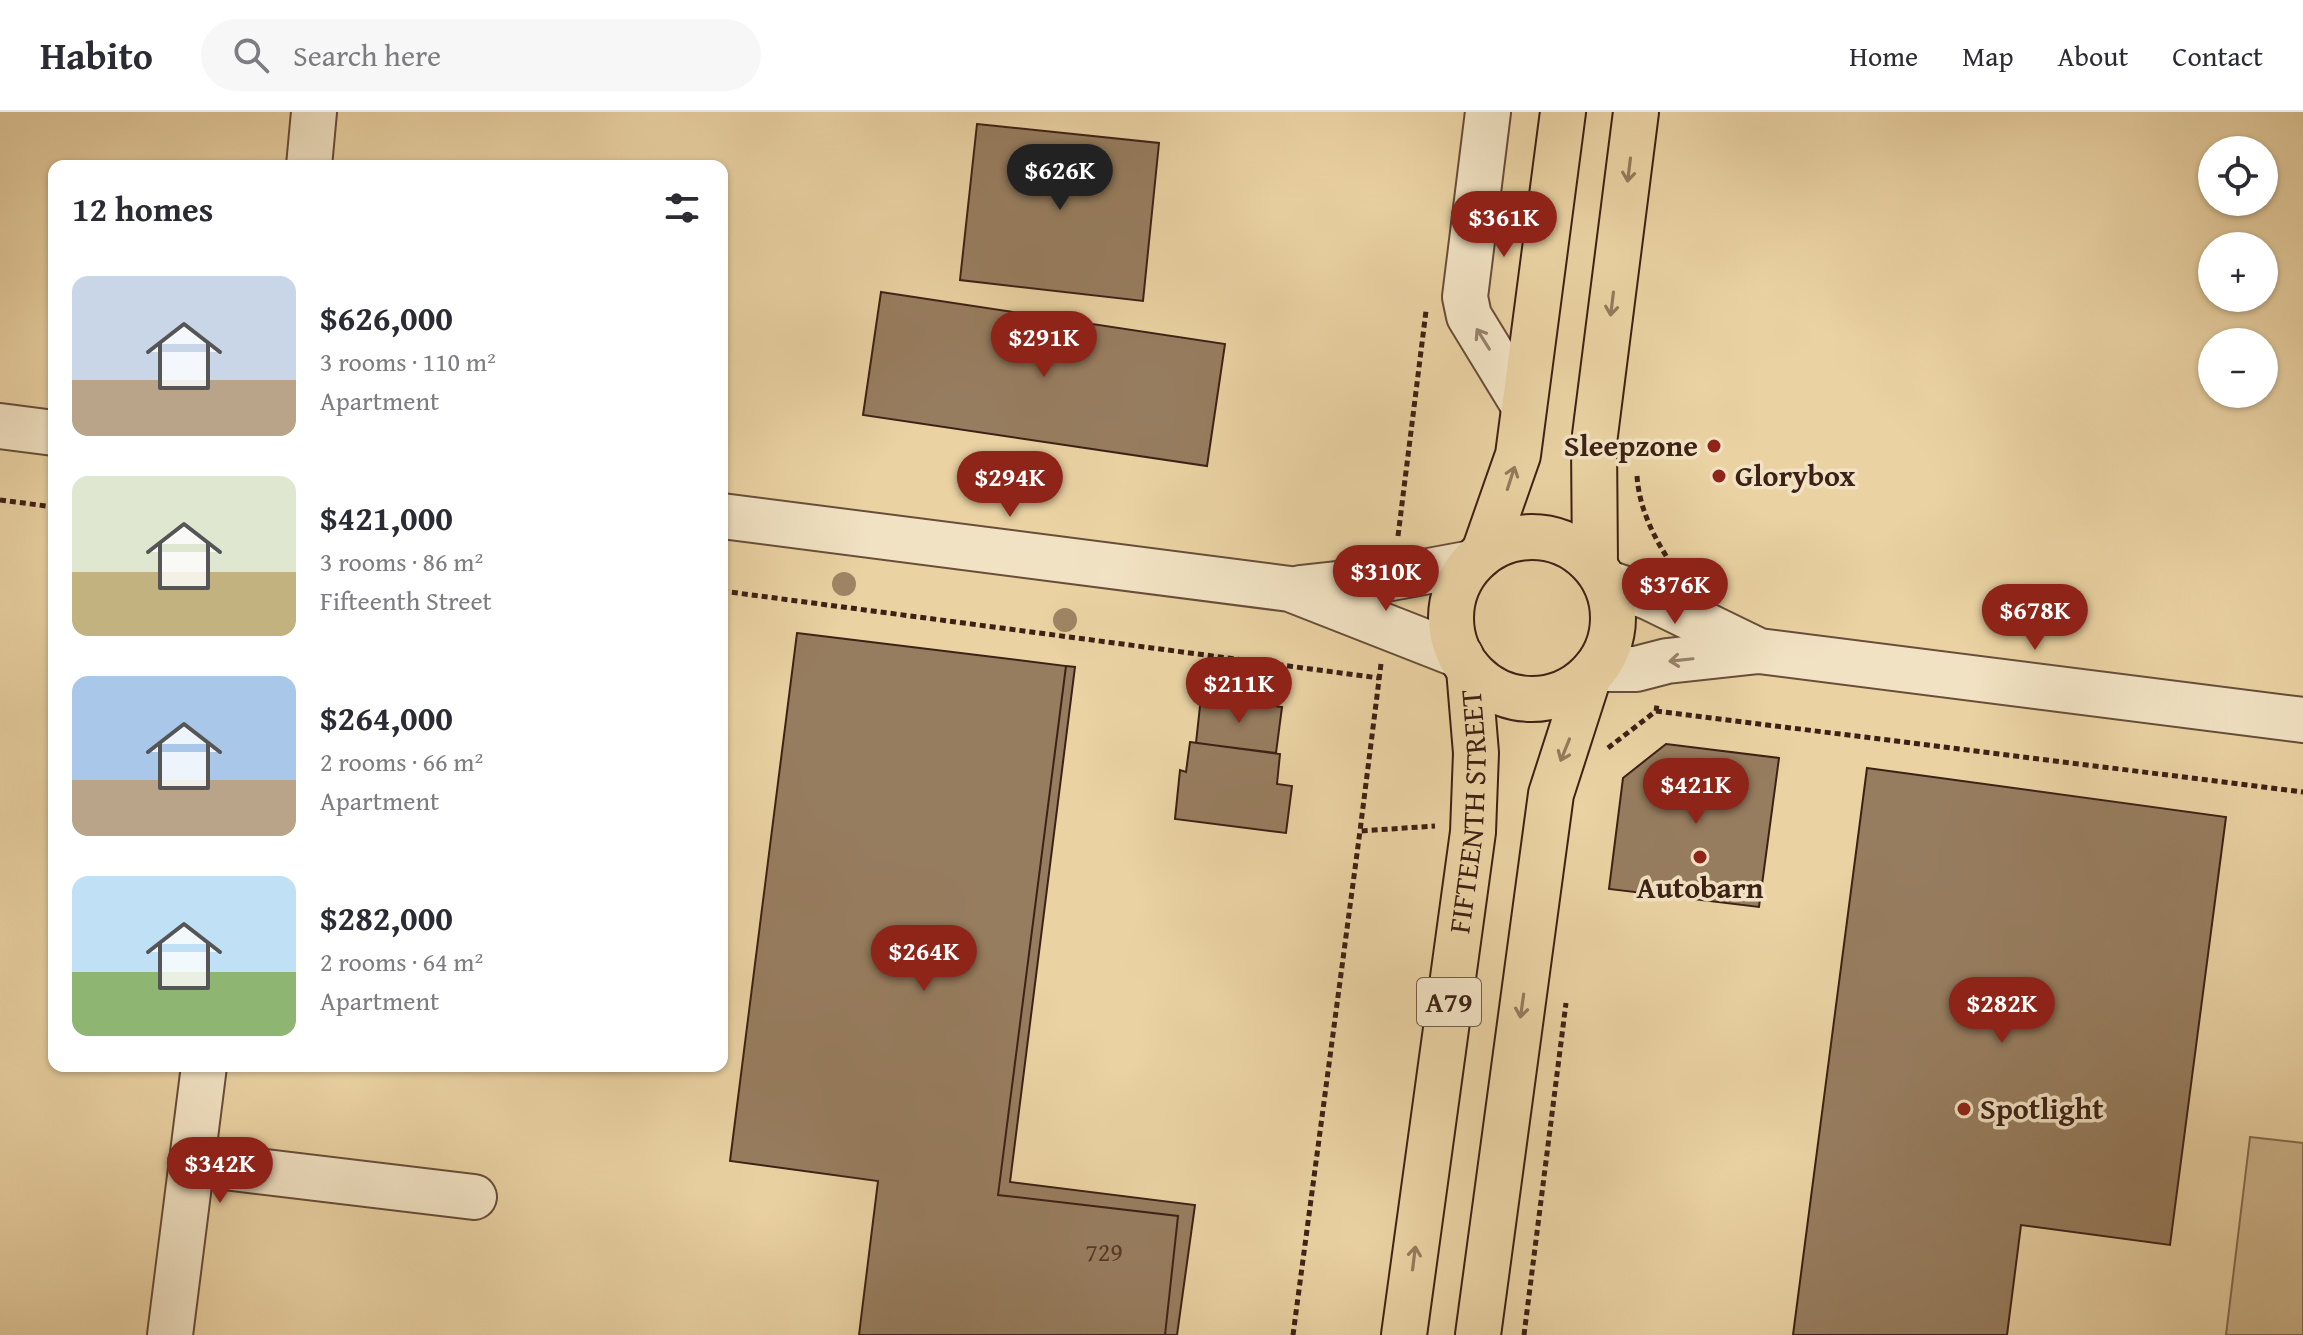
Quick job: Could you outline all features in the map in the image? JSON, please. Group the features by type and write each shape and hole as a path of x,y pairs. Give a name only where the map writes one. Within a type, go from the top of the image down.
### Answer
{"highway":[{"name":"A79","path":"1465,662 1452,633 1451,608 1458,584 1478,557 1518,455 1563,112"},
{"name":"A79","path":"1478,1335 1551,794 1592,673 1607,650 1613,627 1612,604 1600,574 1594,443 1636,112"},
{"path":"1478,557 1506,540 1530,536 1554,539 1577,550 1600,574"},
{"path":"1465,662 1489,687 1514,697 1541,699 1567,692 1592,673"},
{"name":"FIFTEENTH STREET","path":"1404,1335 1473,832 1476,753 1465,662"}],"street":[{"path":"310,160 314,112"},
{"path":"1488,112 1465,297 1469,316 1524,406"},
{"path":"0,426 48,432"},
{"path":"728,517 1290,589 1387,625 1465,662"},
{"path":"1290,589 1391,578 1478,557"},
{"path":"1600,574 1759,651"},
{"path":"1592,673 1759,651 2303,720"},
{"path":"170,1335 203,1072"},
{"path":"191,1163 474,1197"}],"path":[{"path":"1391,578 1427,299"},
{"path":"1637,466 1638,493 1649,523 1676,571 1673,610"},
{"path":"0,500 48,506"},
{"path":"728,592 1379,678 1387,625"},
{"path":"1598,756 1656,711 1667,661"},
{"path":"1656,711 2303,792"},
{"path":"1293,1335 1360,831"},
{"path":"1524,1335 1567,1002"}],"shaded area":[{"path":"2250,1137 2303,1143 2303,1335 2226,1335"}],"building":[{"path":"977,124 1159,143 1143,301 960,280"},
{"path":"881,292 1225,344 1207,466 863,415"},
{"path":"797,633 1066,666 998,1195 1178,1216 1165,1335 859,1335 878,1181 730,1161"},
{"path":"1066,666 1075,667 1010,1182 1195,1205 1177,1335 1165,1335 1178,1216 998,1195"},
{"path":"1201,697 1282,707 1276,753 1196,743"},
{"path":"1190,742 1280,754 1277,784 1292,786 1286,833 1175,819 1180,770 1186,772"},
{"path":"1666,744 1779,758 1759,907 1609,889 1623,778"},
{"path":"1867,768 2226,817 2170,1245 2021,1225 2007,1335 1793,1335"}],"place":[{"name":"Sleepzone","path":"1714,446"},
{"name":"Glorybox","path":"1719,476"},
{"name":"Autobarn","path":"1700,857"},
{"name":"Spotlight","path":"1964,1109"}]}
